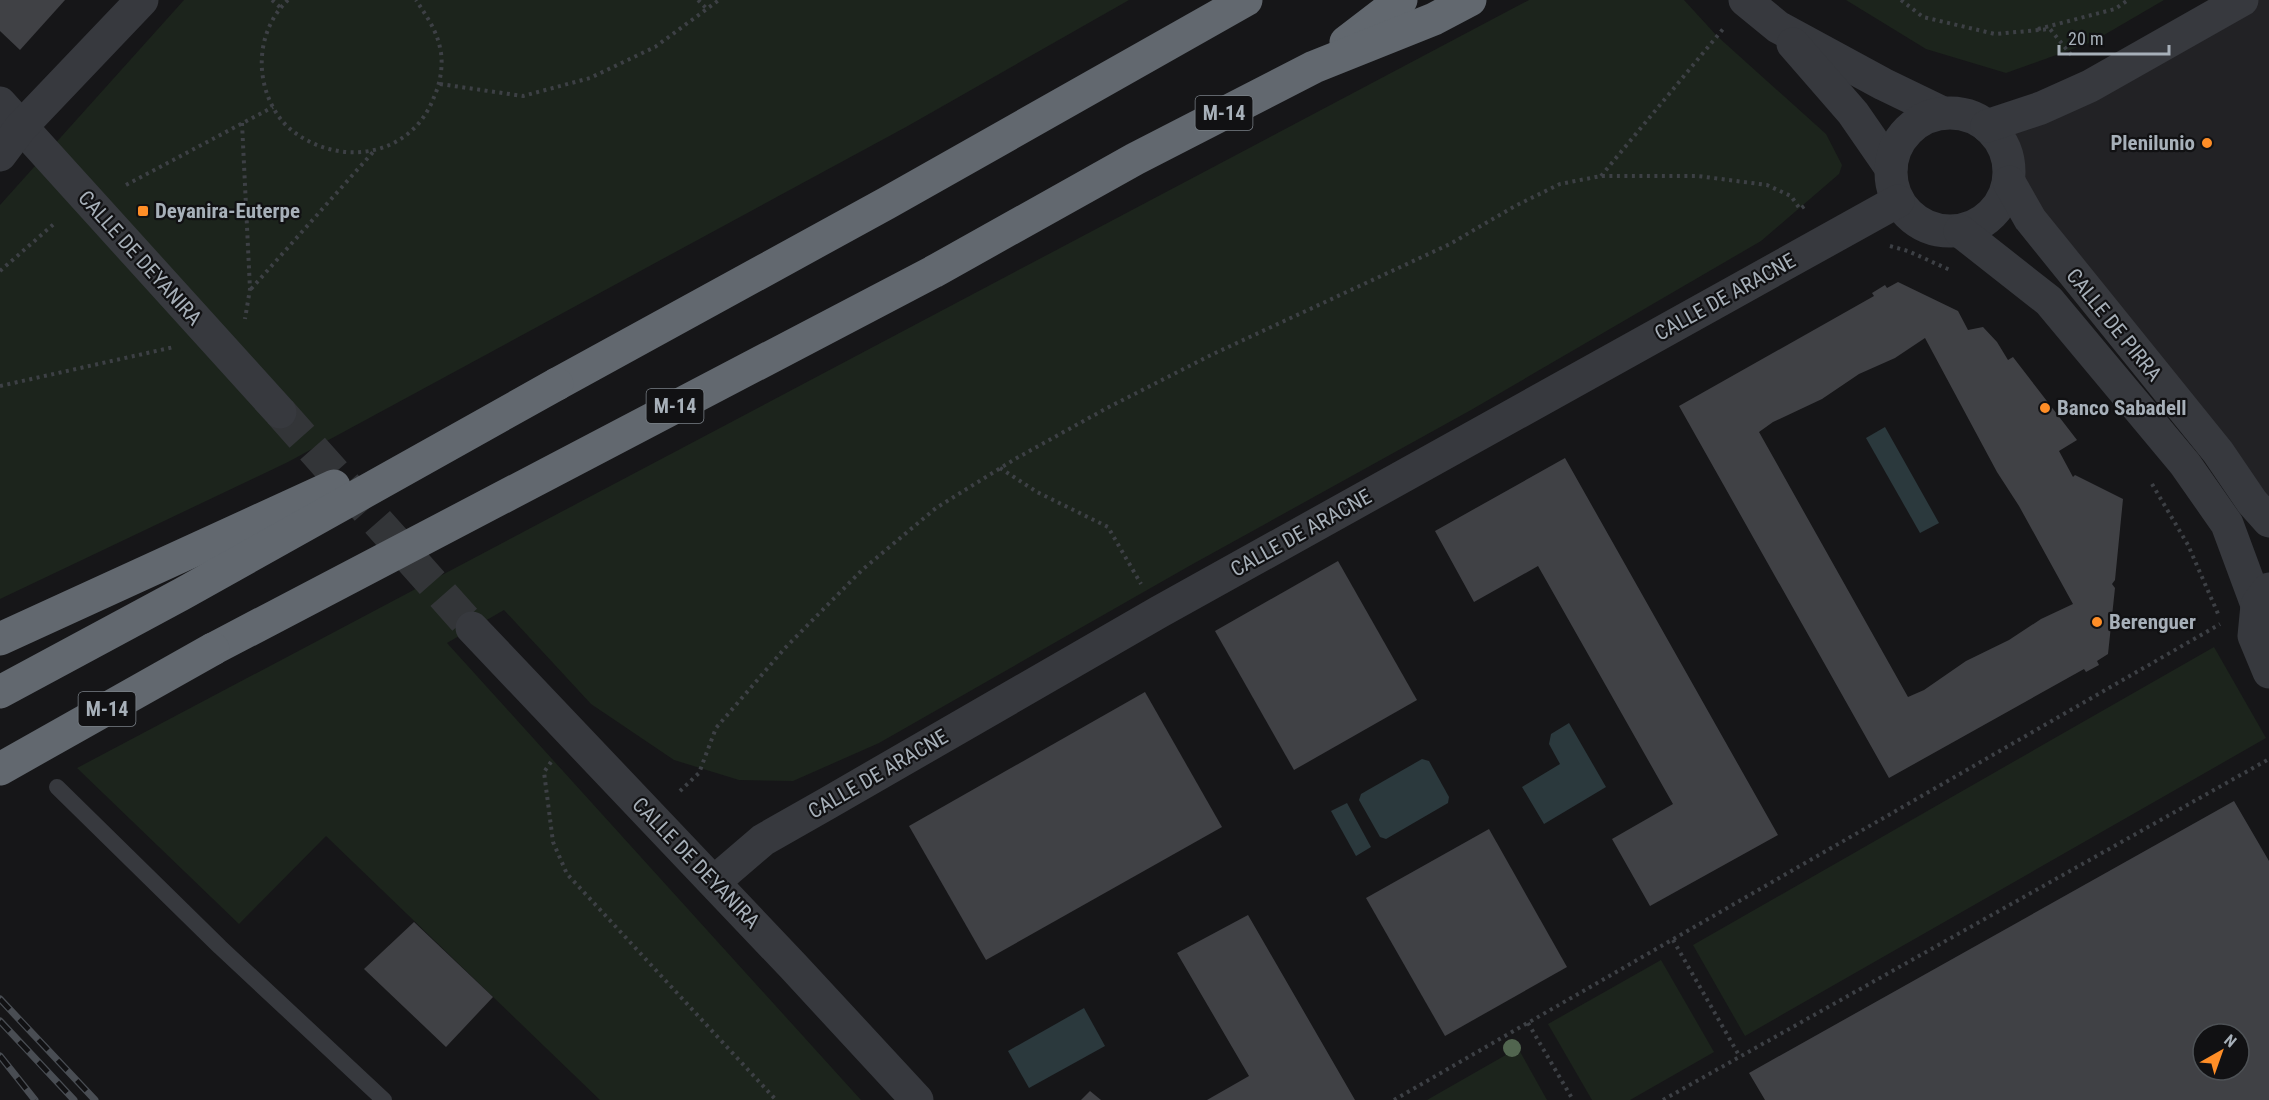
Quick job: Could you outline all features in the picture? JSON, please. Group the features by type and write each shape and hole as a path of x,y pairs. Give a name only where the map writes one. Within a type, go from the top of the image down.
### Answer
{"highway":[{"path":"0,692 182,594 1246,0"},
{"name":"M-14","path":"0,769 213,649 933,272 1135,159 1314,67 1401,0"},
{"path":"1314,67 1434,19 1470,0"},
{"path":"0,639 557,384"}],"street":[{"path":"0,155 21,128 142,0"},
{"path":"1745,0 1778,27 1853,113 1891,168"},
{"path":"1987,126 2042,108 2090,86 2242,0"},
{"path":"1778,27 1882,84 1943,113"},
{"name":"CALLE DE DEYANIRA","path":"0,103 280,412"},
{"path":"1943,113 1959,113 1987,126 2000,141 2008,159 2009,182 2003,200 1992,214 1977,225 1960,231 1927,227 1906,213 1892,185 1891,168 1896,148 1907,131 1923,119 1943,113"},
{"name":"CALLE DE PIRRA","path":"2009,182 2030,219 2218,452 2252,502 2269,521"},
{"name":"CALLE DE ARACNE","path":"714,882 763,840 1159,612 1898,201"},
{"name":"CALLE DE PIRRA","path":"1960,231 2049,301 2186,464 2227,524 2263,597"},
{"path":"2263,597 2254,636 2269,672"},
{"name":"CALLE DE DEYANIRA","path":"472,628 714,882 917,1100"}],"lane":[{"path":"57,787 220,947 384,1100"}],"path":[{"path":"272,0 280,7"},
{"path":"288,0 280,7 267,30 261,56 263,83 273,108 287,127 306,141 327,150 351,153 374,151 397,141 416,126 431,107 440,84 441,54 433,24 416,0"},
{"path":"698,0 708,10"},
{"path":"440,84 523,96 590,78 655,47 719,0"},
{"path":"1901,0 1923,17 1995,34 2050,29 2079,64"},
{"path":"2028,31 2115,9 2128,0"},
{"path":"1600,176 1723,29"},
{"path":"126,185 273,108"},
{"path":"0,386 223,349 244,321 250,290 242,123"},
{"path":"250,290 374,151"},
{"path":"680,791 699,773 716,728 785,648 862,570 936,508 1000,468 1107,408 1292,316 1450,244 1515,206 1560,184 1600,176 1698,176 1767,185 1791,196 1800,209 1807,204"},
{"path":"0,271 55,223"},
{"path":"1887,246 1908,251 1956,273"},
{"path":"1000,468 1037,492 1108,527 1159,612"},
{"path":"2148,479 2188,545 2226,632"},
{"path":"1394,1100 2222,623"},
{"path":"571,732 544,772 553,842 567,874 776,1100"},
{"path":"1663,1100 2269,759"},
{"path":"1673,940 1740,1057"},
{"path":"1528,1023 1573,1100"}],"shaded area":[{"path":"184,0 1129,0 906,127 288,462 0,599 0,205"},
{"path":"1529,0 1684,0 1717,36 1826,134 1842,165 1839,174 1761,241 1471,410 1191,565 879,743 793,781 739,780 674,760 591,704 504,610 447,643 861,1100 600,1100 326,836 239,924 77,768"},
{"path":"1846,0 2164,0 2092,42 2006,73 1926,49"},
{"path":"2242,0 2269,0 2269,521 2009,171 2008,159 2000,141 1987,126"},
{"path":"1885,427 1939,523 1920,533 1866,438"},
{"path":"2214,647 2266,738 1745,1036 1693,945"},
{"path":"1569,723 1606,787 1544,824 1522,787 1560,764 1549,744 1551,734"},
{"path":"1422,759 1429,761 1449,797 1448,803 1386,839 1380,837 1359,800 1361,794"},
{"path":"1347,803 1371,847 1356,856 1331,811"},
{"path":"1661,960 1714,1052 1630,1100 1592,1100 1548,1024"},
{"path":"1084,1008 1105,1046 1029,1088 1008,1051"},
{"path":"1518,1048 1547,1100 1427,1100"}],"building":[{"path":"0,0 65,0 20,50 0,31"},
{"path":"1898,282 1958,311 1968,330 1983,327 1997,342 2008,360 2013,357 2077,440 2059,451 2073,477 2075,475 2123,499 2115,580 2112,584 2115,588 2108,654 2097,661 2099,665 2086,672 2084,669 1889,778 1679,406 1874,296 1872,293 1885,285 1887,288","holes":["1925,338 1997,472 2019,506 2073,604 2041,619 2009,640 1966,661 1924,690 1908,697 1759,432 1773,422 1822,399 1859,374 1895,358"]},
{"path":"1565,458 1778,835 1650,906 1612,839 1673,804 1538,566 1474,602 1435,531"},
{"path":"1338,561 1417,700 1294,770 1215,631"},
{"path":"1145,692 1222,827 986,960 909,826"},
{"path":"2234,801 2269,861 2269,1100 1765,1100 1749,1073"},
{"path":"1489,829 1567,967 1445,1036 1366,898"},
{"path":"1248,915 1355,1100 1207,1100 1249,1076 1177,953"},
{"path":"414,922 493,997 446,1047 364,969"},
{"path":"1090,1091 1101,1100 1081,1100"}],"tunnel":[{"path":"280,412 472,628"}],"railway":[{"path":"0,999 95,1100"},
{"path":"0,1021 74,1100"},
{"path":"0,1056 35,1100"}],"place":[{"name":"Plenilunio","path":"2207,143"},
{"name":"Deyanira-Euterpe","path":"143,211"},
{"name":"Banco Sabadell","path":"2045,408"},
{"name":"Berenguer","path":"2097,622"}]}
